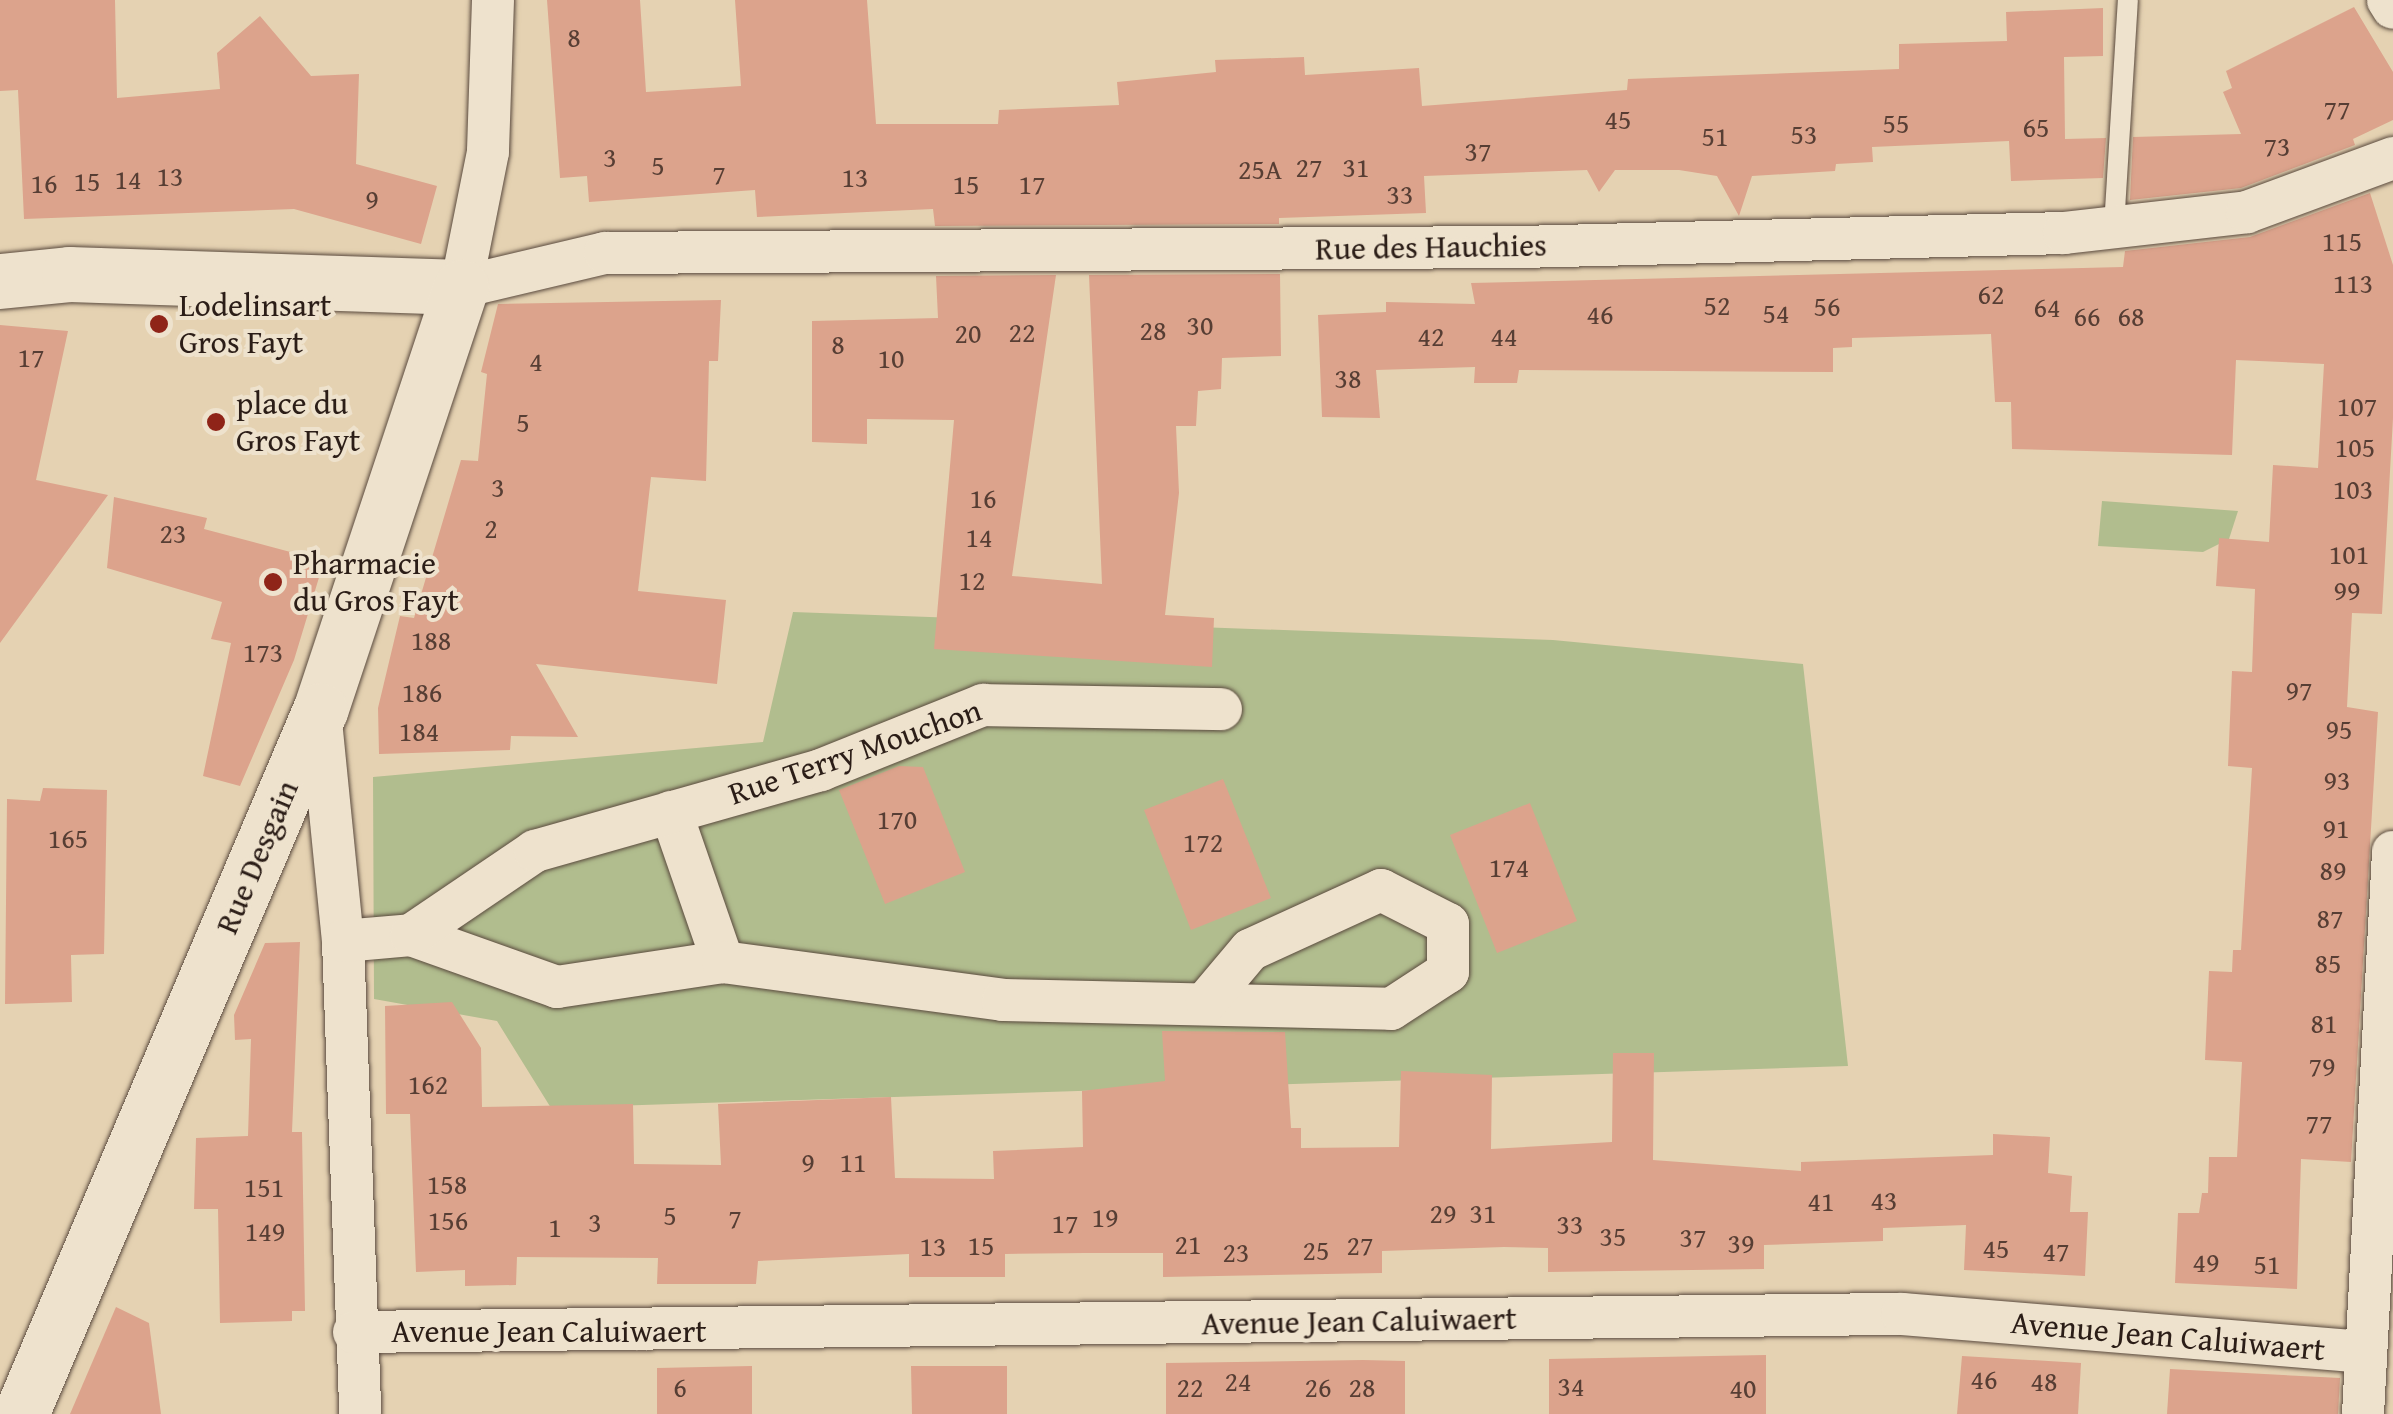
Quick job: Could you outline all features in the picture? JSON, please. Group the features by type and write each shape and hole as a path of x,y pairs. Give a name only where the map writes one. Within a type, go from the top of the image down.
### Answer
{"street":[{"path":"0,281 69,274 461,287 488,152 492,0"},
{"path":"2388,0 2393,8"},
{"name":"Rue des Hauchies","path":"461,287 605,253 1520,248 2114,227 2247,212 2393,158"},
{"name":"Rue Desgain","path":"21,1414 320,710 461,287"},
{"name":"Rue Terry Mouchon","path":"411,935 535,851 821,770 983,705 1221,709"},
{"path":"320,710 343,941 354,1332 360,1414"},
{"path":"671,812 723,962"},
{"path":"2363,1414 2363,1352 2393,852"},
{"name":"Rue Terry Mouchon","path":"343,941 411,935 558,987 723,962 1003,1000 1207,1001 1392,1009 1448,972 1448,924 1380,890 1250,950 1207,1001"},
{"name":"Avenue Jean Caluiwaert","path":"354,1332 1902,1314 2363,1352"}],"lane":[{"path":"2114,227 2128,0"}],"green space":[{"path":"2102,501 2238,511 2229,539 2203,552 2098,546"},
{"path":"793,612 1553,640 1803,664 1848,1066 551,1108 497,1021 374,999 373,777 763,742"}],"building":[{"path":"0,0 115,0 117,98 220,89 217,53 260,16 311,76 359,74 356,164 437,186 421,244 294,209 24,219 18,90 0,91"},
{"path":"547,0 640,0 646,92 741,86 735,0 867,0 876,124 998,124 999,110 1119,105 1117,82 1216,72 1215,60 1304,57 1305,75 1419,68 1422,106 1627,90 1628,79 1899,69 1899,44 2007,41 2006,12 2103,8 2103,56 2064,57 2065,139 2106,138 2103,178 2011,181 2009,141 1872,147 1873,162 1836,164 1835,171 1752,176 1739,216 1717,176 1679,170 1615,170 1599,192 1587,170 1424,176 1426,213 1279,218 1279,224 935,226 933,209 757,217 755,190 589,202 587,176 560,178"},
{"path":"2354,7 2393,72 2393,120 2353,139 2355,145 2241,188 2130,200 2133,137 2241,134 2223,92 2232,88 2226,71"},
{"path":"2370,193 2393,265 2393,418 2382,614 2352,613 2347,707 2378,712 2351,1162 2301,1159 2297,1289 2175,1283 2178,1213 2199,1213 2202,1193 2208,1193 2209,1157 2237,1157 2242,1062 2205,1060 2209,971 2232,972 2233,950 2241,950 2252,768 2228,766 2232,671 2252,672 2255,589 2216,586 2219,538 2269,542 2273,465 2318,468 2324,364 2236,360 2232,455 2012,449 2011,402 1995,402 1991,334 1852,338 1852,347 1833,348 1833,372 1519,370 1517,383 1474,383 1475,367 1376,370 1380,418 1322,417 1318,315 1386,312 1386,302 1475,304 1471,283 2123,267 2125,251 2250,237"},
{"path":"1280,274 1281,356 1222,358 1221,389 1198,391 1196,426 1176,426 1179,493 1165,615 1214,618 1212,667 934,649 954,420 867,419 867,444 812,442 812,321 938,318 936,276 1056,275 1012,576 1102,584 1089,275"},
{"path":"721,300 718,361 709,361 706,481 651,477 638,591 726,600 717,684 536,664 578,737 511,736 510,750 379,754 378,708 400,616 414,618 461,460 478,461 487,374 481,372 498,304"},
{"path":"0,325 68,331 36,480 108,495 0,643"},
{"path":"114,497 207,518 204,529 324,561 294,660 240,786 203,776 231,643 211,639 222,602 107,568"},
{"path":"899,766 923,767 965,872 885,904 839,790"},
{"path":"1223,779 1271,898 1191,930 1144,810"},
{"path":"43,788 107,790 104,954 71,955 72,1002 5,1004 7,799 40,801"},
{"path":"1530,803 1577,921 1497,953 1450,835"},
{"path":"300,942 292,1132 302,1132 305,1311 292,1311 292,1321 220,1323 218,1209 194,1209 196,1138 248,1136 251,1039 235,1040 234,1015 265,943"},
{"path":"452,1002 481,1048 482,1107 633,1104 634,1164 721,1165 718,1104 891,1097 895,1178 994,1179 993,1151 1083,1147 1082,1091 1165,1081 1162,1031 1285,1032 1291,1128 1301,1128 1301,1148 1399,1147 1401,1071 1492,1075 1491,1149 1612,1142 1613,1053 1654,1053 1653,1160 1801,1171 1801,1162 1993,1155 1993,1134 2050,1137 2048,1173 2072,1176 2070,1212 2088,1212 2085,1276 1964,1270 1966,1225 1883,1228 1883,1241 1764,1245 1764,1269 1548,1272 1548,1248 1504,1247 1382,1251 1382,1273 1163,1277 1163,1253 1085,1253 1005,1254 1005,1277 909,1277 909,1254 758,1261 756,1284 657,1284 658,1258 517,1257 516,1285 465,1286 465,1270 416,1272 410,1114 386,1114 385,1006"},
{"path":"116,1307 149,1323 161,1414 70,1414"},
{"path":"1766,1355 1766,1414 1549,1414 1549,1359"},
{"path":"1962,1356 2081,1363 2078,1414 1957,1414"},
{"path":"1405,1361 1405,1414 1166,1414 1166,1363"},
{"path":"752,1366 752,1414 657,1414 657,1368"},
{"path":"911,1366 1007,1366 1007,1414 912,1414"},
{"path":"2170,1369 2340,1378 2338,1414 2167,1414"}],"place":[{"name":"Lodelinsart Gros Fayt","path":"159,324"},
{"name":"place du Gros Fayt","path":"216,422"},
{"name":"Pharmacie du Gros Fayt","path":"273,582"}]}
